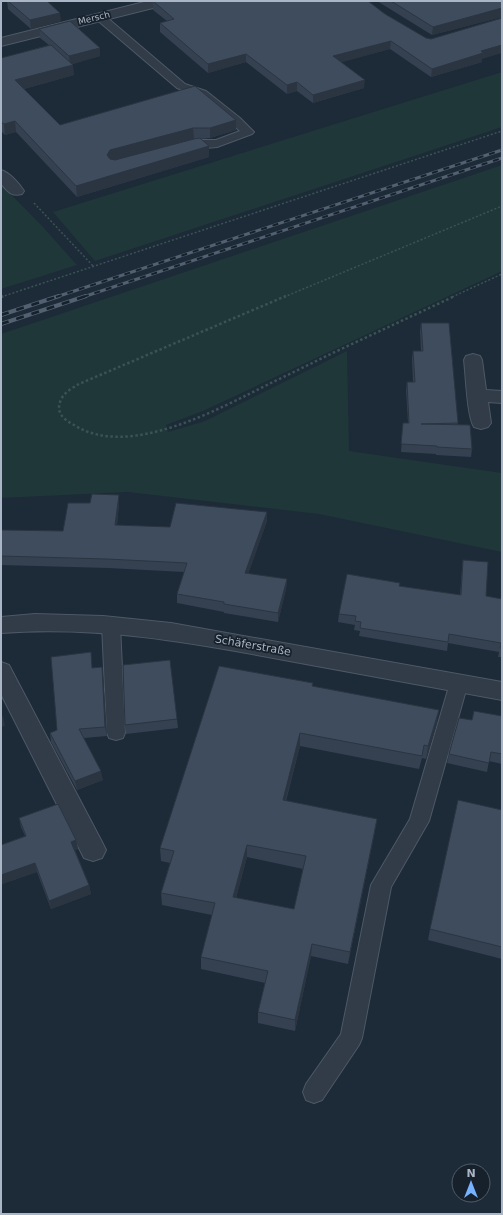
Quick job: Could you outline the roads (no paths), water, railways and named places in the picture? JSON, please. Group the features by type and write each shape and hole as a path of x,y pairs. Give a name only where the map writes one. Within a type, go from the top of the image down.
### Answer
{"street":[{"name":"Mersch","path":"1,42 164,1"},
{"path":"1,175 16,191"},
{"path":"473,360 481,423"},
{"path":"477,396 502,397"},
{"name":"Schäferstraße","path":"1,626 34,622 111,625 182,633 502,691"},
{"path":"1,671 93,850"}],"lane":[{"path":"100,17 181,86 202,93 236,120 248,132 217,143 194,144 172,149"},
{"path":"111,625 116,733"},
{"path":"314,1092 351,1038 381,885 419,820 459,683"}],"railway":[{"path":"56,297 502,150"},
{"path":"83,297 502,158"},
{"path":"1,315 59,296"},
{"path":"1,324 86,296"}]}
